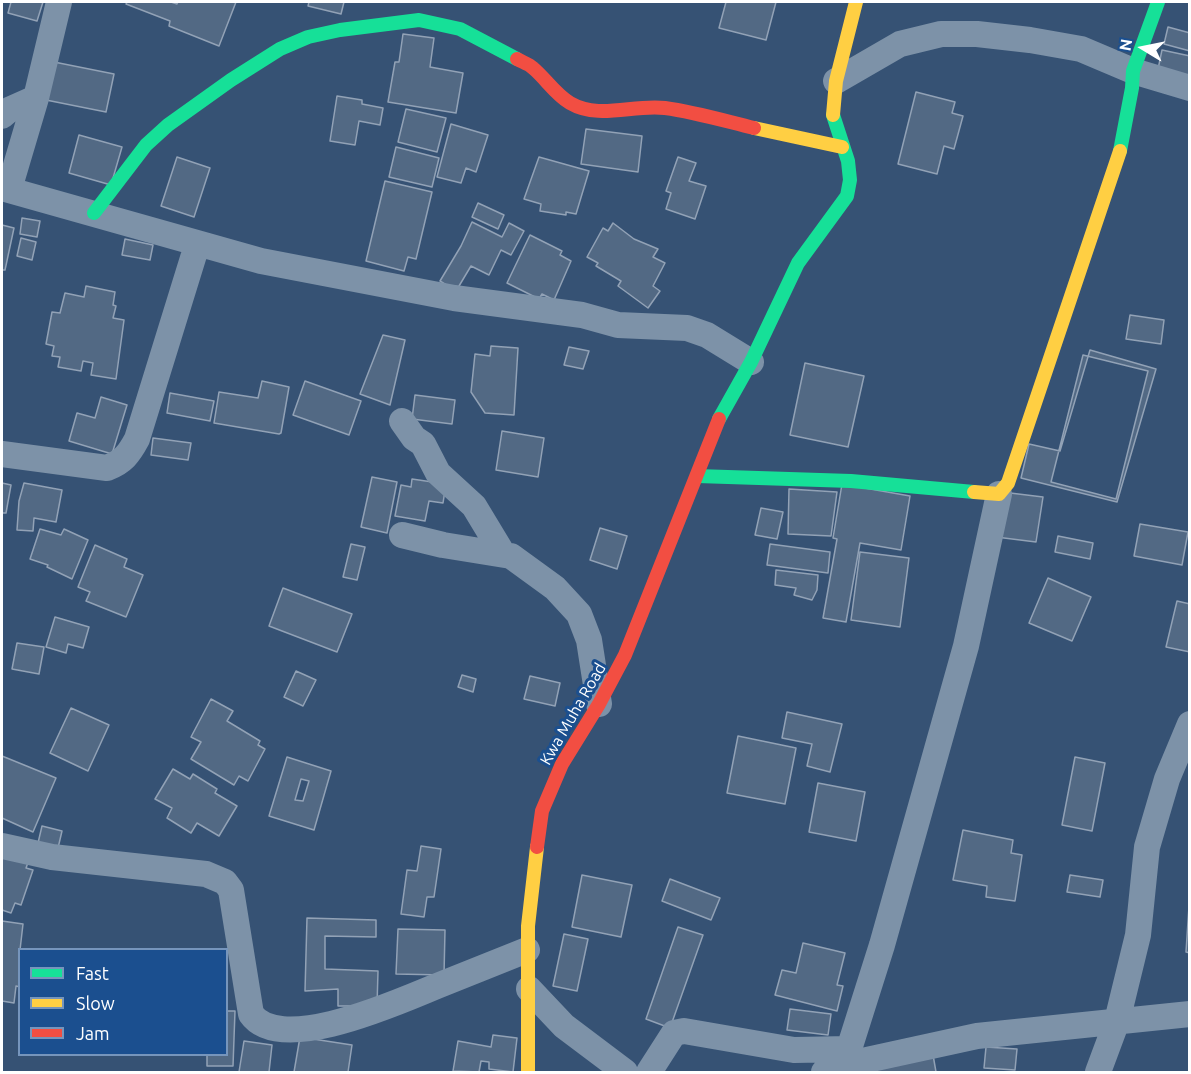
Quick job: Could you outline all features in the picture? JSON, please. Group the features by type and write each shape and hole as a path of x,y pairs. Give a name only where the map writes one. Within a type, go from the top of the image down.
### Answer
{"street":[{"path":"59,2 36,98 5,189 94,213 197,245 261,261 453,298 582,315 618,325 687,328 707,335 751,362"},
{"name":"Kwa Muha Road","path":"528,1072 528,926 542,811 562,764 626,656 718,421 751,362 798,263 847,196 850,180 848,161 833,116 836,81 856,2"},
{"path":"839,1062 882,945 966,645 999,494 1008,483 1119,157 1133,71 1158,2"},
{"path":"94,213 146,145 168,125 231,80 280,49 308,37 419,20 460,29 499,49 532,67 556,92 570,103 583,108 609,111 642,107 665,108 843,147"},
{"path":"836,81 900,44 941,34 977,33 1081,49 1133,71 1190,87"},
{"path":"2,116 9,110 36,98"},
{"path":"2,454 107,468 119,463 129,453 137,439 197,245"},
{"path":"402,421 414,438 423,444 438,473 474,506 503,554"},
{"path":"697,476 851,481 999,494"},
{"path":"402,535 443,545 511,556 555,588 579,614 589,640 598,704"},
{"path":"1098,1072 1117,1021 1138,935 1147,847 1167,779 1190,724"},
{"path":"2,846 52,857 206,874 225,882 231,890 251,1014 255,1021 268,1027 284,1030 310,1028 357,1018 527,950"},
{"path":"529,989 564,1026 626,1072"},
{"path":"649,1072 674,1033 684,1031 794,1050 839,1062 977,1036 1190,1014"}],"building":[{"path":"11,2 43,2 37,21 8,13"},
{"path":"127,2 177,4 178,2 236,2 219,46 169,26 170,21 126,4"},
{"path":"309,2 344,2 341,14 308,6"},
{"path":"726,2 776,2 766,40 719,28"},
{"path":"1168,27 1190,33 1190,51 1164,44"},
{"path":"403,34 434,38 430,67 463,73 456,113 388,102 395,62 399,62"},
{"path":"1162,50 1190,56 1190,81 1157,74"},
{"path":"54,62 114,74 106,112 46,100"},
{"path":"916,92 955,102 952,113 963,116 954,149 944,146 937,174 898,164"},
{"path":"337,96 362,100 362,104 383,108 380,125 359,121 355,145 330,141"},
{"path":"406,109 446,118 437,152 398,142"},
{"path":"451,124 488,135 476,172 466,168 461,183 437,177"},
{"path":"586,129 642,136 638,172 581,164"},
{"path":"79,135 122,147 111,185 69,173"},
{"path":"396,147 439,158 432,187 389,177"},
{"path":"177,157 210,168 194,217 161,206"},
{"path":"539,157 589,171 576,214 566,212 566,215 540,211 541,204 524,199"},
{"path":"678,157 696,163 689,181 706,186 695,219 666,209 671,193 666,191"},
{"path":"385,181 432,192 416,259 408,257 404,271 366,261"},
{"path":"478,203 504,215 498,229 472,217"},
{"path":"22,218 40,221 37,237 20,234"},
{"path":"472,222 502,237 509,223 524,231 511,255 501,250 489,275 471,266 456,291 440,281"},
{"path":"613,223 634,239 658,249 653,257 665,263 653,286 660,291 648,308 618,286 621,281 596,266 598,263 587,257 603,228 608,231"},
{"path":"2,225 14,228 5,270 2,270"},
{"path":"530,235 562,251 560,255 571,261 554,300 542,294 539,299 507,283"},
{"path":"21,238 36,242 32,260 17,256"},
{"path":"125,239 153,245 150,260 122,255"},
{"path":"86,286 115,292 113,305 116,306 113,318 124,320 116,379 91,375 93,363 83,361 81,371 58,367 60,357 52,356 54,346 46,344 52,312 60,313 65,293 84,297"},
{"path":"1130,315 1164,320 1161,344 1126,339"},
{"path":"383,335 405,340 390,405 360,394"},
{"path":"491,346 518,348 514,415 485,413 471,392 475,354 490,356"},
{"path":"569,347 589,351 583,369 564,365"},
{"path":"1090,350 1156,369 1117,502 1021,478 1029,444 1060,451"},
{"path":"1083,355 1148,371 1116,499 1051,482"},
{"path":"805,363 864,376 848,447 790,435"},
{"path":"262,381 289,387 281,433 214,423 219,392 258,398"},
{"path":"305,381 361,401 349,435 293,415"},
{"path":"170,393 214,401 210,421 167,413"},
{"path":"415,395 455,400 452,424 412,419"},
{"path":"101,397 127,405 112,454 69,441 77,413 95,418"},
{"path":"502,431 544,438 538,477 496,470"},
{"path":"153,438 191,443 188,460 151,455"},
{"path":"372,477 397,482 387,533 361,527"},
{"path":"412,479 446,484 443,503 429,501 425,521 395,516 401,485 411,487"},
{"path":"2,483 11,485 6,513 2,513"},
{"path":"24,483 62,490 56,522 34,518 33,531 17,530 19,501"},
{"path":"842,484 910,496 901,550 860,543 846,622 823,618 837,539 833,538"},
{"path":"789,489 837,492 831,536 788,534"},
{"path":"1002,492 1043,497 1036,542 996,537"},
{"path":"761,508 783,512 777,539 755,535"},
{"path":"1140,524 1188,532 1182,565 1134,556"},
{"path":"600,528 627,536 617,569 590,560"},
{"path":"40,529 61,535 64,529 88,540 72,579 47,567 48,565 30,559"},
{"path":"1058,536 1093,543 1090,559 1055,552"},
{"path":"351,544 365,547 357,580 343,577"},
{"path":"770,544 830,552 828,573 767,565"},
{"path":"95,545 127,559 124,567 143,575 126,617 86,601 90,592 78,587"},
{"path":"860,552 909,558 900,627 851,620"},
{"path":"776,570 818,575 817,590 812,600 794,595 796,588 775,585"},
{"path":"1048,578 1091,597 1072,641 1029,623"},
{"path":"283,588 352,614 337,652 269,626"},
{"path":"1177,601 1190,604 1190,652 1166,647"},
{"path":"55,617 89,627 83,648 68,644 66,653 46,647"},
{"path":"17,643 44,647 39,674 12,669"},
{"path":"296,671 316,680 303,706 284,697"},
{"path":"462,675 476,679 473,692 458,687"},
{"path":"530,676 560,683 555,706 524,699"},
{"path":"211,699 233,711 227,721 260,741 258,745 265,749 248,781 239,776 234,785 191,759 201,742 191,737"},
{"path":"71,708 109,725 88,771 50,753"},
{"path":"787,712 842,724 830,772 807,766 812,744 782,738"},
{"path":"738,736 796,748 785,804 727,793"},
{"path":"2,756 56,778 33,832 2,818"},
{"path":"287,757 331,771 314,830 269,816","holes":["301,779 309,781 303,801 295,800"]},
{"path":"1075,757 1105,763 1092,831 1062,825"},
{"path":"173,769 190,779 193,774 217,789 215,793 237,806 219,836 197,823 191,833 167,818 172,808 155,799"},
{"path":"818,783 865,792 856,841 809,832"},
{"path":"42,826 62,831 58,848 38,843"},
{"path":"963,830 1013,840 1011,853 1022,855 1015,901 986,897 987,886 953,880"},
{"path":"421,846 441,849 434,897 427,897 424,917 401,914 407,870 417,871"},
{"path":"2,851 29,860 26,868 33,870 21,905 15,903 11,913 2,910"},
{"path":"582,875 632,885 621,937 572,927"},
{"path":"1070,875 1103,880 1100,897 1067,892"},
{"path":"670,879 720,898 711,920 662,901"},
{"path":"1190,906 1190,953 1186,952"},
{"path":"307,918 376,920 376,937 325,936 325,969 378,971 377,1006 338,1006 338,989 305,991"},
{"path":"2,921 23,924 20,948 18,948 18,986 16,986 14,1003 2,1001"},
{"path":"678,927 703,935 670,1028 646,1019"},
{"path":"398,929 445,930 444,975 396,974"},
{"path":"564,934 588,939 577,991 553,986"},
{"path":"803,943 845,953 837,985 843,986 837,1011 775,995 782,970 796,973"},
{"path":"790,1009 831,1014 828,1035 787,1030"},
{"path":"228,1011 235,1011 233,1066 207,1066 207,1056 228,1056"},
{"path":"493,1035 517,1038 513,1072 489,1069 489,1062 481,1061 479,1072 453,1071 458,1041 491,1047"},
{"path":"300,1037 352,1045 348,1072 294,1072"},
{"path":"244,1041 272,1045 269,1072 239,1072"},
{"path":"986,1047 1017,1049 1015,1070 984,1068"},
{"path":"932,1049 936,1072 875,1072 873,1061"}],"traffic: fast":[{"path":"1120,151 1133,71 1158,2"},
{"path":"94,213 146,145 168,125 231,80 280,49 308,37 340,30 419,20 460,29 517,59"},
{"path":"719,419 751,362 798,263 847,196 850,180 848,161 833,115"},
{"path":"697,476 851,481 974,492"}],"traffic: slow":[{"path":"833,115 836,81 856,2"},
{"path":"754,128 842,147"},
{"path":"974,492 999,494 1008,483 1120,151"},
{"path":"528,1072 528,926 537,847"}],"traffic: jam":[{"path":"517,59 538,72 555,91 570,103 581,108 604,111 665,108 754,128"},
{"path":"537,847 542,811 562,764 599,704 625,655 719,419"}]}
